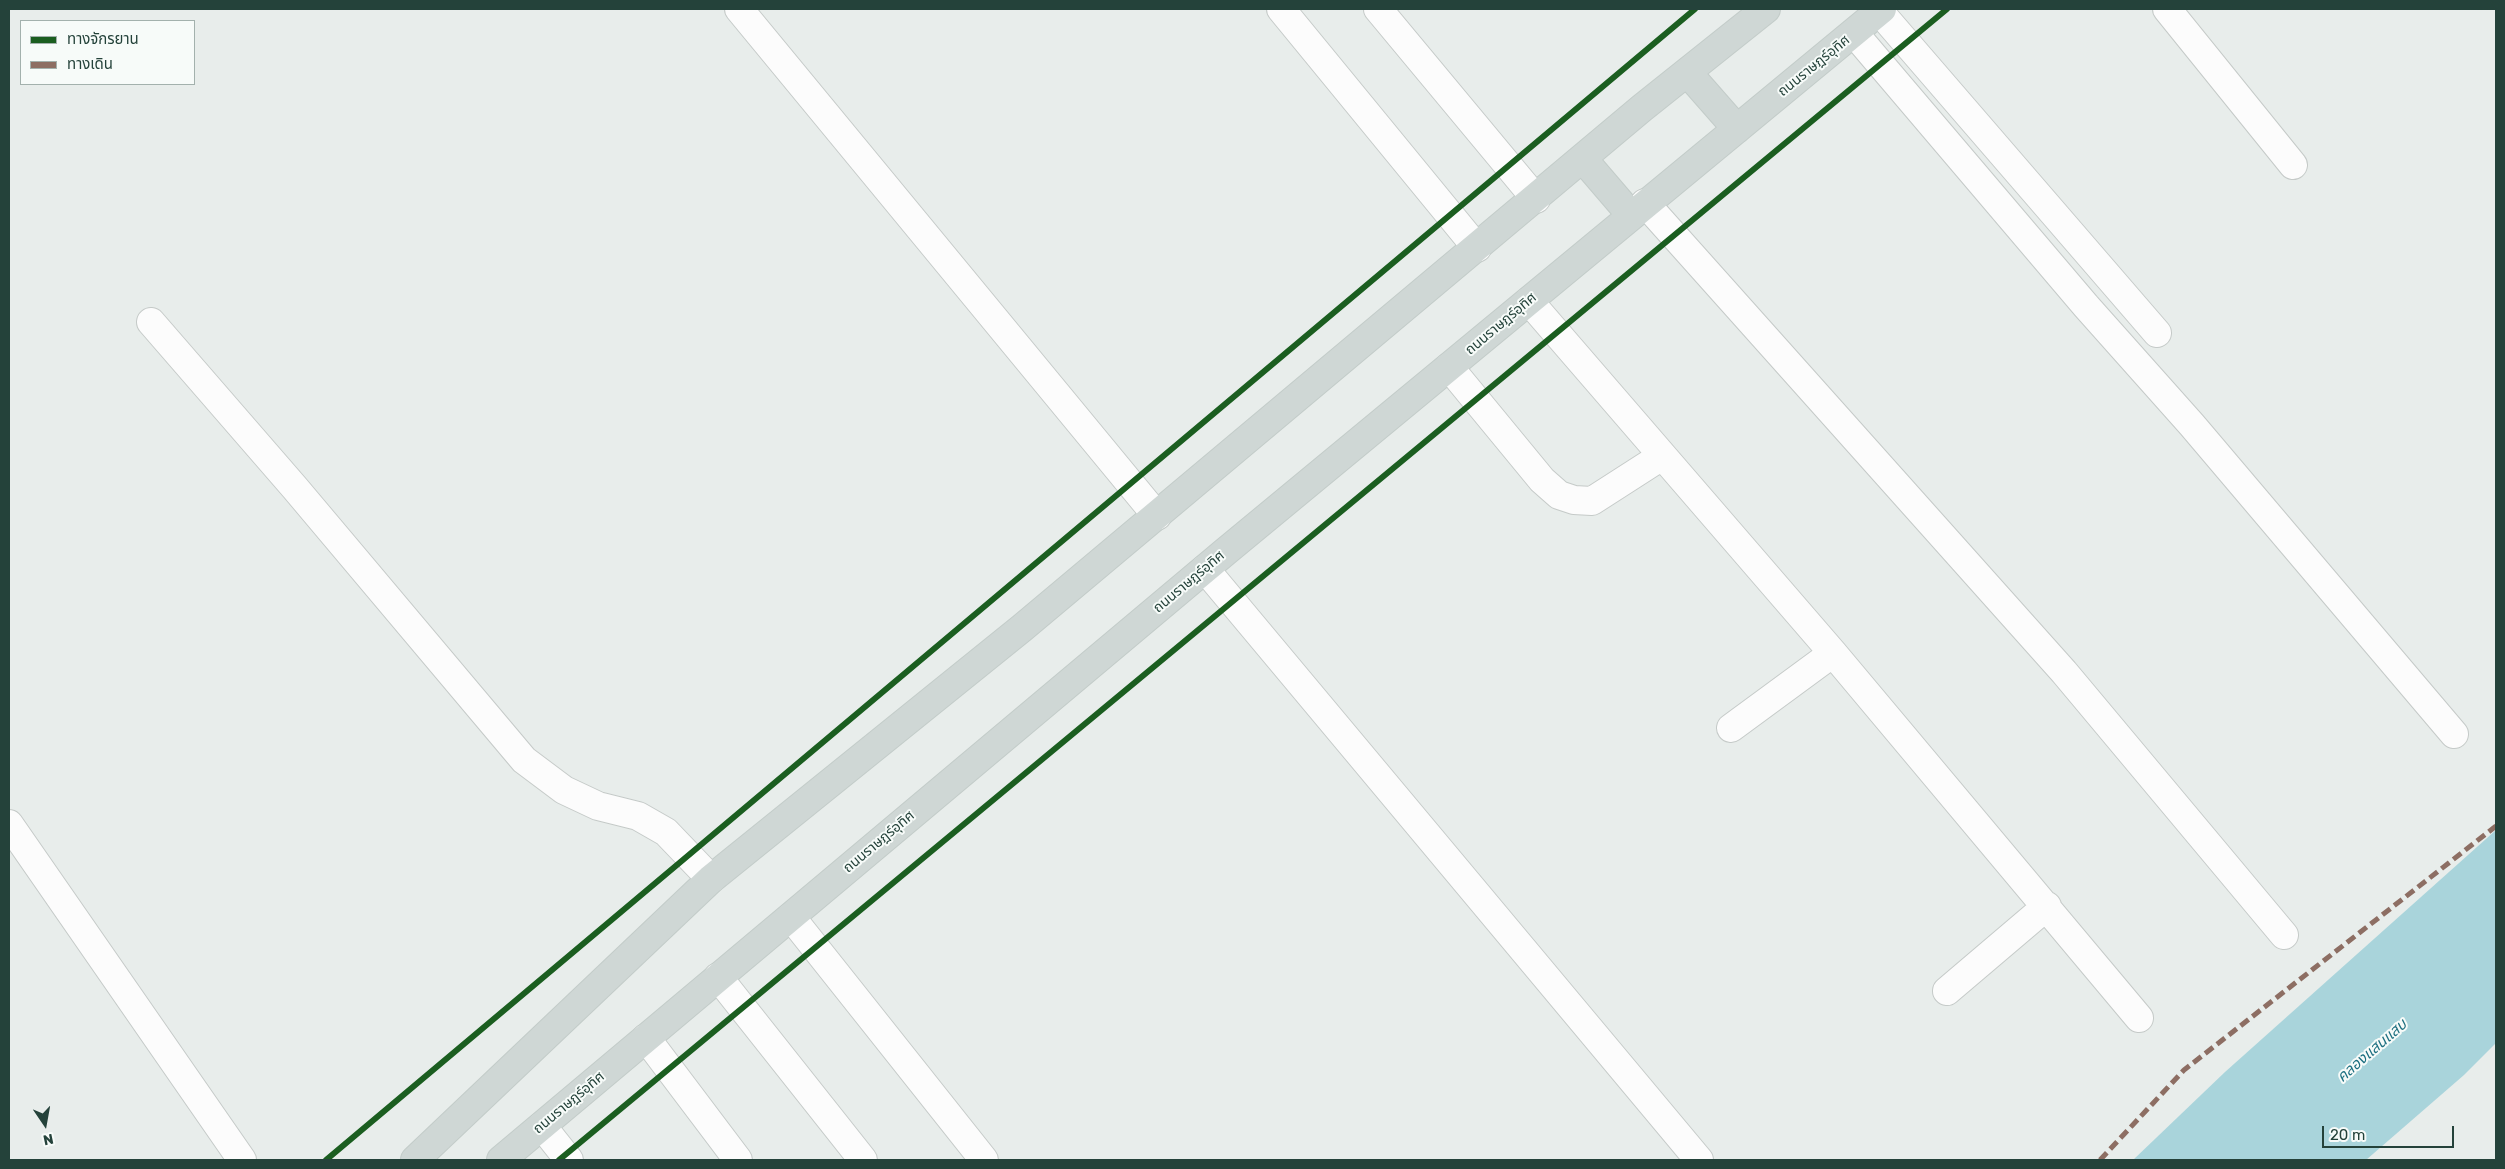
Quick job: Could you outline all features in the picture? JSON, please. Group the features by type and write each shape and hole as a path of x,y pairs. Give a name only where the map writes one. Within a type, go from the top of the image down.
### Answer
{"main road":[{"path":"415,1160 712,879 1157,516 1687,72 1766,9"},
{"name":"ถนนราษฎร์อุทิศ","path":"501,1160 1205,568 1880,10"},
{"path":"1687,72 1737,129"},
{"path":"1583,159 1638,209"}],"street":[{"path":"739,9 1157,516"},
{"path":"1281,9 1477,248"},
{"path":"1378,9 1536,199"},
{"path":"2167,9 2293,165"},
{"path":"1880,10 2157,333"},
{"path":"1854,33 2086,306 2192,425 2454,734"},
{"path":"1638,209 2064,672 2284,935"},
{"path":"1529,301 1833,653 2140,1018"},
{"path":"151,322 295,488 524,760 564,790 598,806 638,816 666,832 712,879"},
{"path":"1449,367 1542,480 1560,495 1574,500 1592,501 1662,456"},
{"path":"1205,568 1699,1160"},
{"path":"1730,728 1833,653"},
{"path":"9,824 242,1160"},
{"path":"1947,991 2047,906"},
{"path":"791,917 984,1160"},
{"path":"718,977 863,1160"},
{"path":"646,1038 738,1160"},
{"path":"542,1126 569,1160"}],"water":[{"name":"คลองแสนแสบ","path":"2496,830 2496,1043 2464,1075 2366,1160 2133,1160 2225,1072"}],"marked path":[{"path":"2100,1160 2184,1070 2496,826"}],"cycle path":[{"path":"326,1160 1695,9"},
{"path":"559,1160 1947,9"}]}
